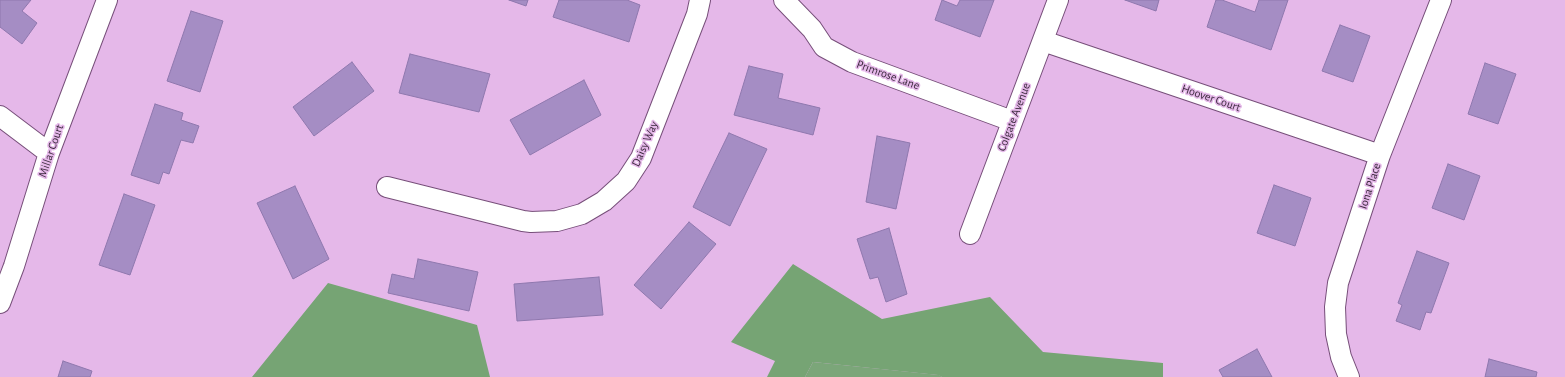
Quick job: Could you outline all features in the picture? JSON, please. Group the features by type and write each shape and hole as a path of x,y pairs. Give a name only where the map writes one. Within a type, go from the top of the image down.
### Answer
{"street":[{"name":"Millar Court","path":"0,303 14,266 49,154 107,0"},
{"name":"Daisy Way","path":"386,188 531,222 557,221 582,214 604,201 626,181 641,158 697,14 700,0"},
{"name":"Primrose Lane","path":"784,0 812,29 824,47 852,62 1012,120"},
{"name":"Colgate Avenue","path":"970,234 1058,0"},
{"name":"Iona Place","path":"1350,377 1341,357 1336,334 1335,307 1338,283 1380,155 1441,0"},
{"name":"Hoover Court","path":"1043,41 1380,155"},
{"path":"0,116 49,154"}],"green space":[{"path":"793,264 882,319 990,297 1043,352 1163,363 1163,377 942,377 938,375 813,362 805,377 767,377 775,361 731,342"},
{"path":"328,283 477,325 490,377 252,377"},
{"path":"813,362 939,375 942,377 805,377"}],"building":[{"path":"0,0 31,0 22,11 37,23 22,44 0,27"},
{"path":"509,0 528,0 526,6"},
{"path":"559,0 627,0 640,5 629,42 553,17"},
{"path":"942,0 957,6 960,0 994,0 980,37 935,20"},
{"path":"1125,0 1159,0 1156,11"},
{"path":"1216,0 1222,0 1255,12 1259,0 1288,0 1271,50 1207,27"},
{"path":"191,11 223,21 200,92 167,81"},
{"path":"1340,25 1370,36 1353,82 1322,71"},
{"path":"410,54 490,74 479,112 399,93"},
{"path":"352,62 374,91 314,136 293,107"},
{"path":"1485,63 1516,74 1498,124 1468,114"},
{"path":"749,66 783,74 778,98 820,108 813,135 734,115"},
{"path":"584,80 601,115 530,155 510,120"},
{"path":"155,104 183,113 181,120 199,126 193,143 181,140 169,174 163,172 159,184 131,175"},
{"path":"729,133 767,149 730,226 693,207"},
{"path":"877,136 910,143 896,209 866,202"},
{"path":"1448,164 1480,176 1464,220 1432,208"},
{"path":"1274,185 1311,198 1295,246 1257,233"},
{"path":"295,186 329,259 293,279 257,203"},
{"path":"124,194 155,205 130,275 99,265"},
{"path":"689,222 716,244 661,309 634,285"},
{"path":"889,228 907,294 886,302 878,277 870,279 857,239"},
{"path":"1417,251 1449,263 1431,313 1426,312 1420,330 1396,321 1402,305 1398,303"},
{"path":"418,259 478,272 469,311 388,293 392,274 414,279"},
{"path":"599,277 603,315 517,321 514,284"},
{"path":"1257,349 1272,377 1223,377 1219,370"},
{"path":"1489,359 1537,372 1536,377 1485,377"},
{"path":"63,361 92,371 90,377 58,377"}]}
